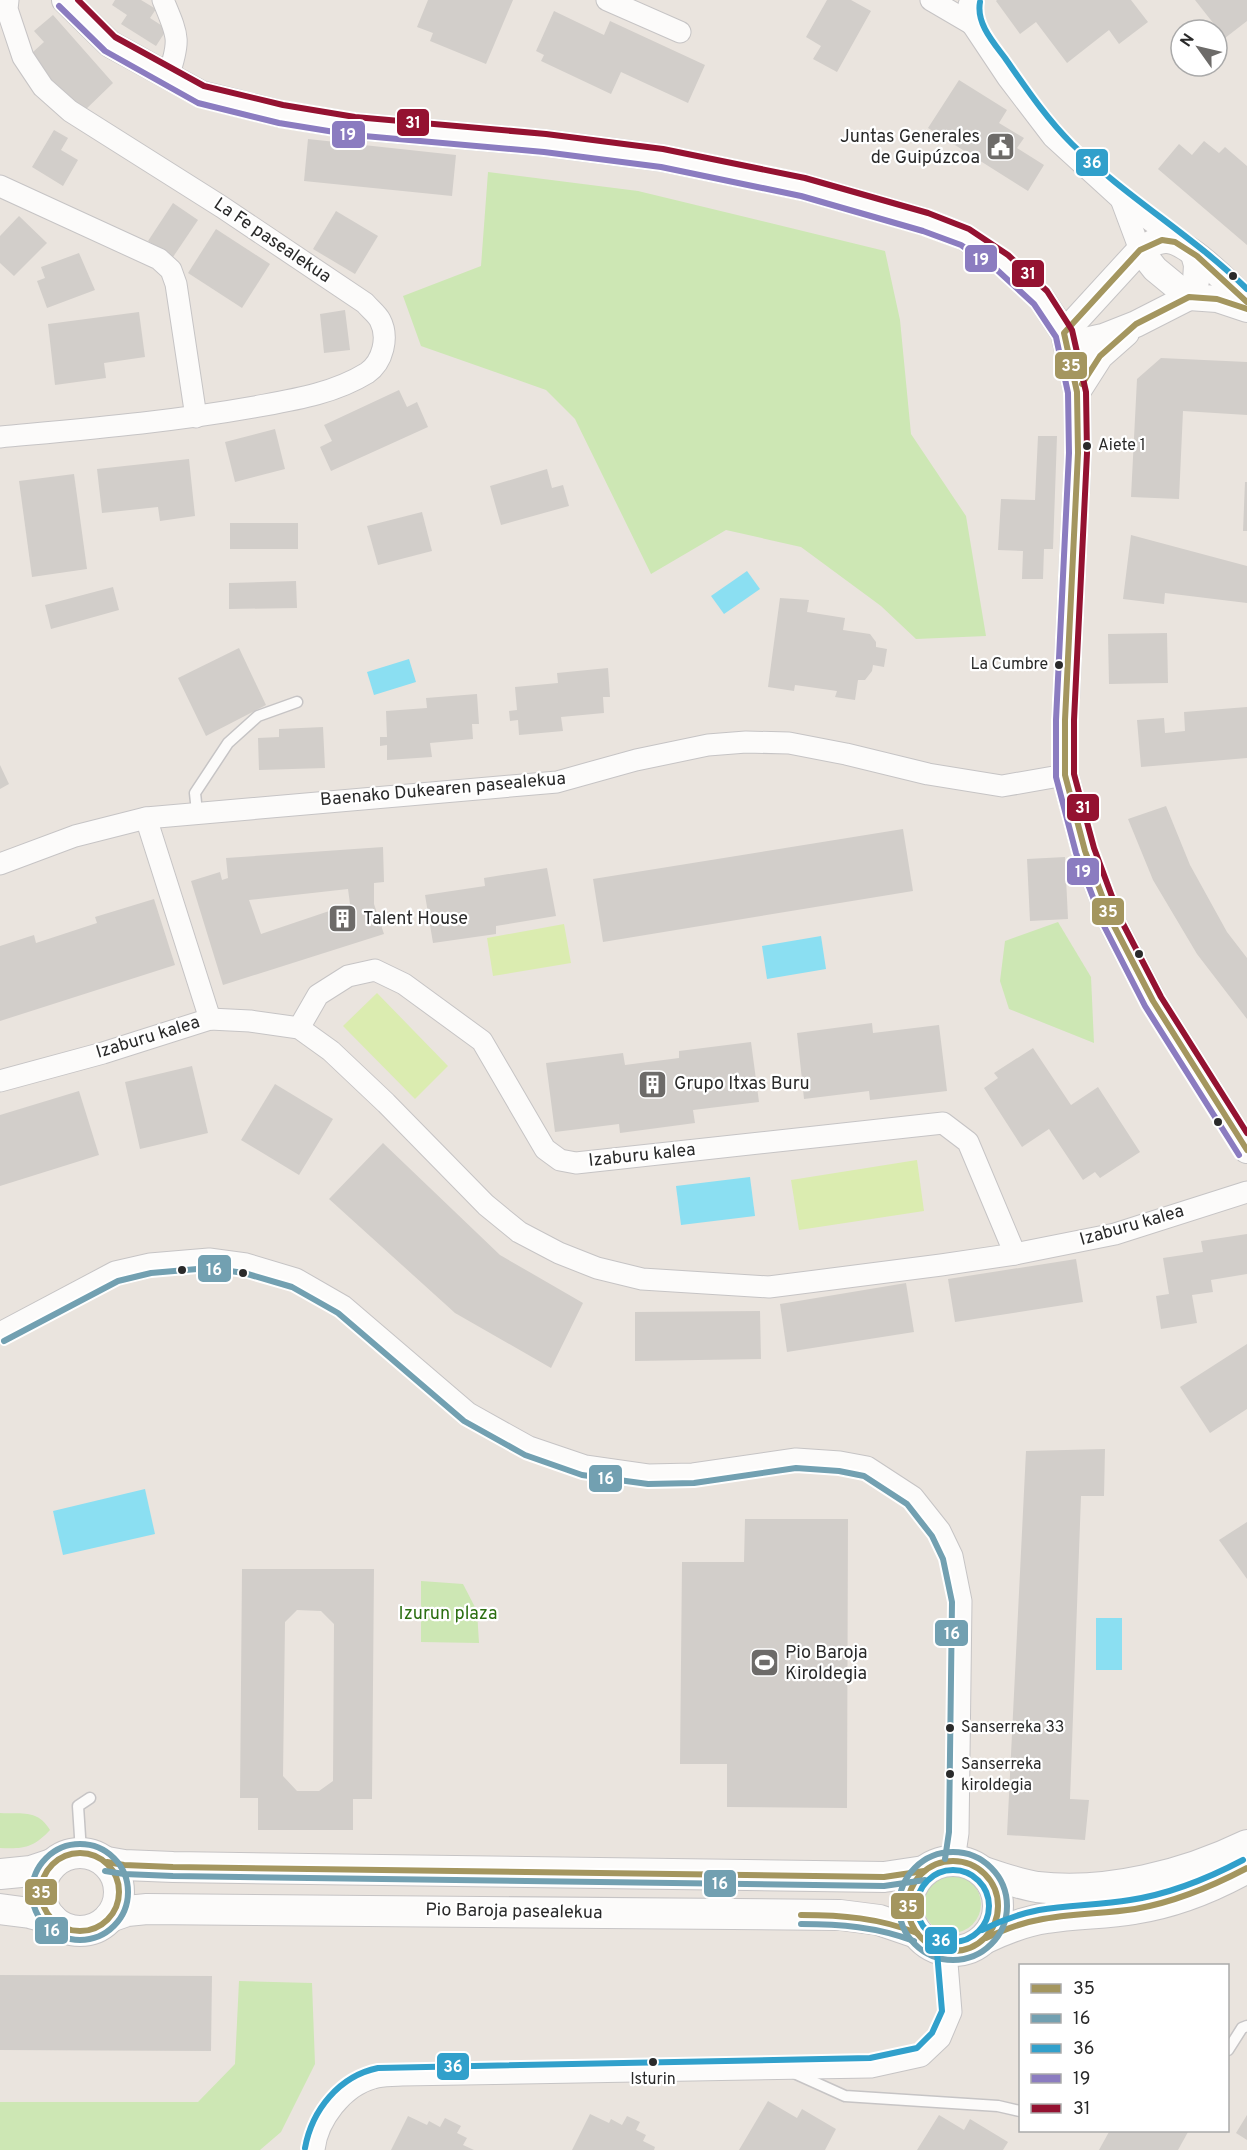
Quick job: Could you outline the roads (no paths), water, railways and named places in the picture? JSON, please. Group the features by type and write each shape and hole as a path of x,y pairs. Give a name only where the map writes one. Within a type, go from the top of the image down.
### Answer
{"main road":[{"path":"0,1874 31,1871 52,1864 70,1854 94,1857 124,1865 174,1867 884,1877 924,1870 943,1861 954,1860 1010,1881 1036,1887 1065,1888 1093,1887 1163,1876 1195,1867 1247,1845"},
{"path":"0,1910 30,1913 51,1919 60,1926 81,1931 102,1925 110,1917 119,1899 119,1889 113,1870 94,1857"},
{"path":"51,1919 42,1902 41,1892 42,1882 52,1864"},
{"path":"946,1951 961,1951 1005,1929 1045,1918 1135,1909 1168,1901 1200,1890 1247,1868"},
{"path":"917,1933 911,1923 908,1900 911,1889 924,1870"},
{"path":"984,1872 992,1882 999,1905 993,1928 986,1938"},
{"name":"Pio Baroja pasealekua","path":"110,1917 127,1911 147,1909 840,1915 879,1920 917,1933 925,1941 946,1951"}],"street":[{"name":"La Fe pasealekua","path":"0,437 196,417 309,397 368,372 382,354 385,333 380,318 365,303 232,214 70,111 43,87 23,57 7,9 8,0"},
{"path":"65,0 110,44 201,94 281,114 354,126 545,143 662,158 803,187 926,222 964,237 1002,262 1041,298 1066,339 1077,392 1078,453 1065,720 1065,775 1085,851 1112,922 1153,1001 1247,1150"},
{"path":"163,0 176,32 177,51 168,76"},
{"path":"607,0 680,32"},
{"path":"931,0 972,24"},
{"path":"971,0 969,5 972,24 1008,78 1053,137 1121,199 1188,249 1247,302"},
{"path":"0,186 159,260 171,270 176,284 196,417"},
{"path":"1121,199 1140,249 1155,269 1189,297"},
{"path":"1066,339 1140,249 1153,242 1168,240 1188,249 1197,265 1196,281 1189,297"},
{"path":"1041,298 1072,300 1102,293"},
{"path":"1066,339 1103,337 1136,324 1189,297 1217,299 1247,309"},
{"path":"1077,392 1100,357 1136,324"},
{"name":"Baenako Dukearen pasealekua","path":"0,864 75,836 146,818 557,782 636,760 708,745 746,742 789,743 928,774 1002,786 1065,775"},
{"path":"146,818 210,1019"},
{"name":"Izaburu kalea","path":"299,1028 318,995 348,976 375,970 404,984 482,1041 545,1149 560,1160 576,1163 943,1123 968,1142 1015,1254"},
{"name":"Izaburu kalea","path":"0,1081 103,1053 210,1019 250,1021 299,1028 331,1051 386,1103 486,1205 519,1232 597,1268 642,1279 769,1287 1015,1254 1115,1234 1247,1192"},
{"path":"0,1333 116,1272 150,1264 209,1259 246,1264 296,1279 343,1306 468,1413 529,1447 585,1466 648,1474 693,1474 796,1459 840,1461 867,1467 913,1497 940,1531 952,1556 961,1601 958,1833 954,1860"},
{"path":"314,2150 324,2117 345,2093 372,2078 401,2075 872,2067 921,2056 940,2038 951,2012 946,1951"}],"lane":[{"path":"197,812 195,793 228,743 258,716 297,702"},
{"path":"90,1798 78,1806 94,1857"},
{"path":"1229,2047 1242,2028 1247,2026"},
{"path":"783,2068 846,2096 998,2106 1019,2111"}],"water":[{"path":"747,571 760,589 724,614 711,596"},
{"path":"409,659 416,682 374,695 367,672"},
{"path":"821,936 826,969 767,979 762,946"},
{"path":"750,1177 755,1216 681,1225 676,1186"},
{"path":"145,1489 155,1534 63,1555 53,1511"},
{"path":"1096,1618 1122,1618 1122,1670 1096,1670"}],"place":[{"name":"Juntas Generales de Guipúzcoa","path":"1001,147"},
{"name":"Aiete 1","path":"1087,446"},
{"name":"La Cumbre","path":"1059,665"},
{"name":"Talent House","path":"342,919"},
{"name":"Grupo Itxas Buru","path":"653,1084"},
{"name":"Pio Baroja Kiroldegia","path":"764,1663"},
{"name":"Sanserreka 33","path":"950,1728"},
{"name":"Sanserreka kiroldegia","path":"950,1774"},
{"name":"Isturin","path":"653,2062"}],"park label":[{"name":"Izurun plaza","path":"448,1614"}]}
